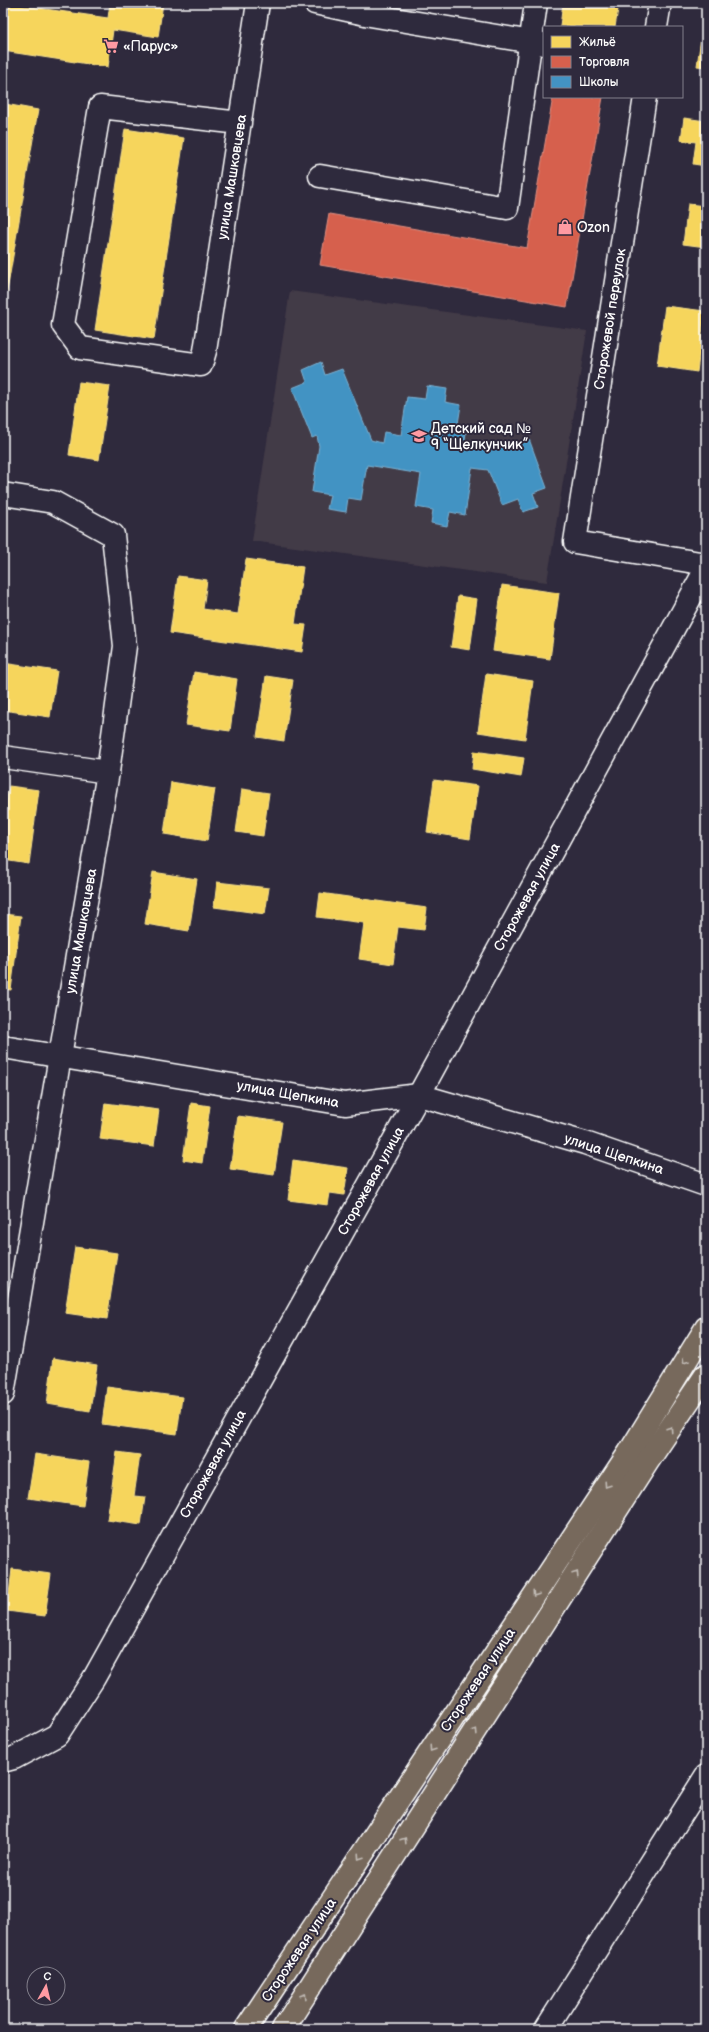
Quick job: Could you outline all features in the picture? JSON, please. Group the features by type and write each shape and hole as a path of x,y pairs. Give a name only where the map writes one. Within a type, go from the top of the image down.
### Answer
{"main road":[{"name":"Сторожевая улица","path":"246,2029 628,1453 706,1328"},
{"name":"Сторожевая улица","path":"283,2029 706,1375"}],"street":[{"name":"улица Машковцева","path":"240,123 100,107 63,325 80,348 201,365 205,352 240,123 258,3"},
{"path":"315,3 370,15 538,43"},
{"path":"320,176 507,208 538,43 536,3"},
{"path":"656,26 660,3"},
{"name":"Сторожевой переулок","path":"645,98 575,542 706,564"},
{"name":"улица Машковцева","path":"3,494 53,502 113,535 125,646 108,772 3,1394"},
{"name":"Сторожевая улица","path":"3,1761 14,1758 57,1735 94,1678 419,1095 706,570"},
{"path":"3,757 108,772"},
{"name":"улица Щепкина","path":"3,1047 345,1104 419,1095 585,1143 706,1185"},
{"path":"546,2029 706,1776"}],"shaded area":[{"name":"Детский сад № 9 “Щелкунчик”","path":"290,291 587,331 547,582 252,541"}],"building: Жильё":[{"path":"3,3 108,18 110,3 163,3 158,37 113,30 108,67 3,51"},
{"path":"563,3 619,3 615,26 560,26"},
{"path":"706,3 706,67 697,66"},
{"path":"5,104 38,110 5,303 3,302 3,116"},
{"path":"684,118 706,121 706,166 693,164 696,142 681,140"},
{"path":"125,129 184,138 154,339 95,330"},
{"path":"688,204 706,206 706,247 683,244"},
{"path":"665,306 705,311 697,372 657,366"},
{"path":"79,382 110,386 99,460 69,455"},
{"path":"246,559 303,567 295,624 306,625 302,652 170,633 178,576 207,580 203,609 238,614"},
{"path":"502,585 559,593 550,659 493,651"},
{"path":"458,596 477,599 470,650 451,647"},
{"path":"3,663 57,671 50,717 3,710"},
{"path":"194,672 237,679 230,731 186,725"},
{"path":"486,674 533,681 525,739 478,732"},
{"path":"266,676 293,680 284,741 257,737"},
{"path":"474,751 524,758 521,777 472,769"},
{"path":"434,780 478,786 470,839 427,832"},
{"path":"171,782 215,789 207,841 164,834"},
{"path":"9,786 39,790 29,864 3,860 3,826"},
{"path":"242,789 269,793 263,836 236,832"},
{"path":"153,872 197,879 189,931 145,924"},
{"path":"217,882 269,888 265,914 214,907"},
{"path":"320,893 427,908 424,930 398,927 393,964 359,959 364,923 317,917"},
{"path":"3,914 21,916 11,990 3,989"},
{"path":"105,1103 159,1110 154,1146 100,1139"},
{"path":"191,1103 210,1106 202,1163 183,1160"},
{"path":"238,1116 282,1122 274,1175 230,1169"},
{"path":"293,1160 348,1168 344,1195 330,1193 328,1205 288,1200"},
{"path":"75,1247 117,1253 107,1319 65,1313"},
{"path":"53,1358 97,1365 90,1411 47,1404"},
{"path":"107,1387 182,1397 177,1434 102,1424"},
{"path":"117,1452 140,1455 134,1496 145,1497 141,1525 107,1520"},
{"path":"35,1454 89,1462 83,1506 28,1498"},
{"path":"12,1569 51,1574 45,1616 7,1611"}],"building: Торговля":[{"path":"553,98 603,98 567,307 320,265 329,214 527,248"}],"building: Школы":[{"path":"321,362 325,375 342,369 371,440 382,443 384,432 401,435 407,397 425,399 427,386 447,389 445,402 461,405 457,430 466,432 465,440 513,446 529,439 547,488 533,493 538,507 523,512 518,499 502,505 488,470 472,468 465,515 450,512 447,526 431,523 433,510 416,507 421,474 367,465 361,500 348,498 346,512 327,509 330,495 312,492 319,446 317,436 312,438 292,388 307,382 303,370"}],"place":[{"name":"«Парус»","path":"111,46"},
{"name":"Ozon","path":"565,227"},
{"name":"Детский сад № 9 “Щелкунчик”","path":"419,436"}]}
